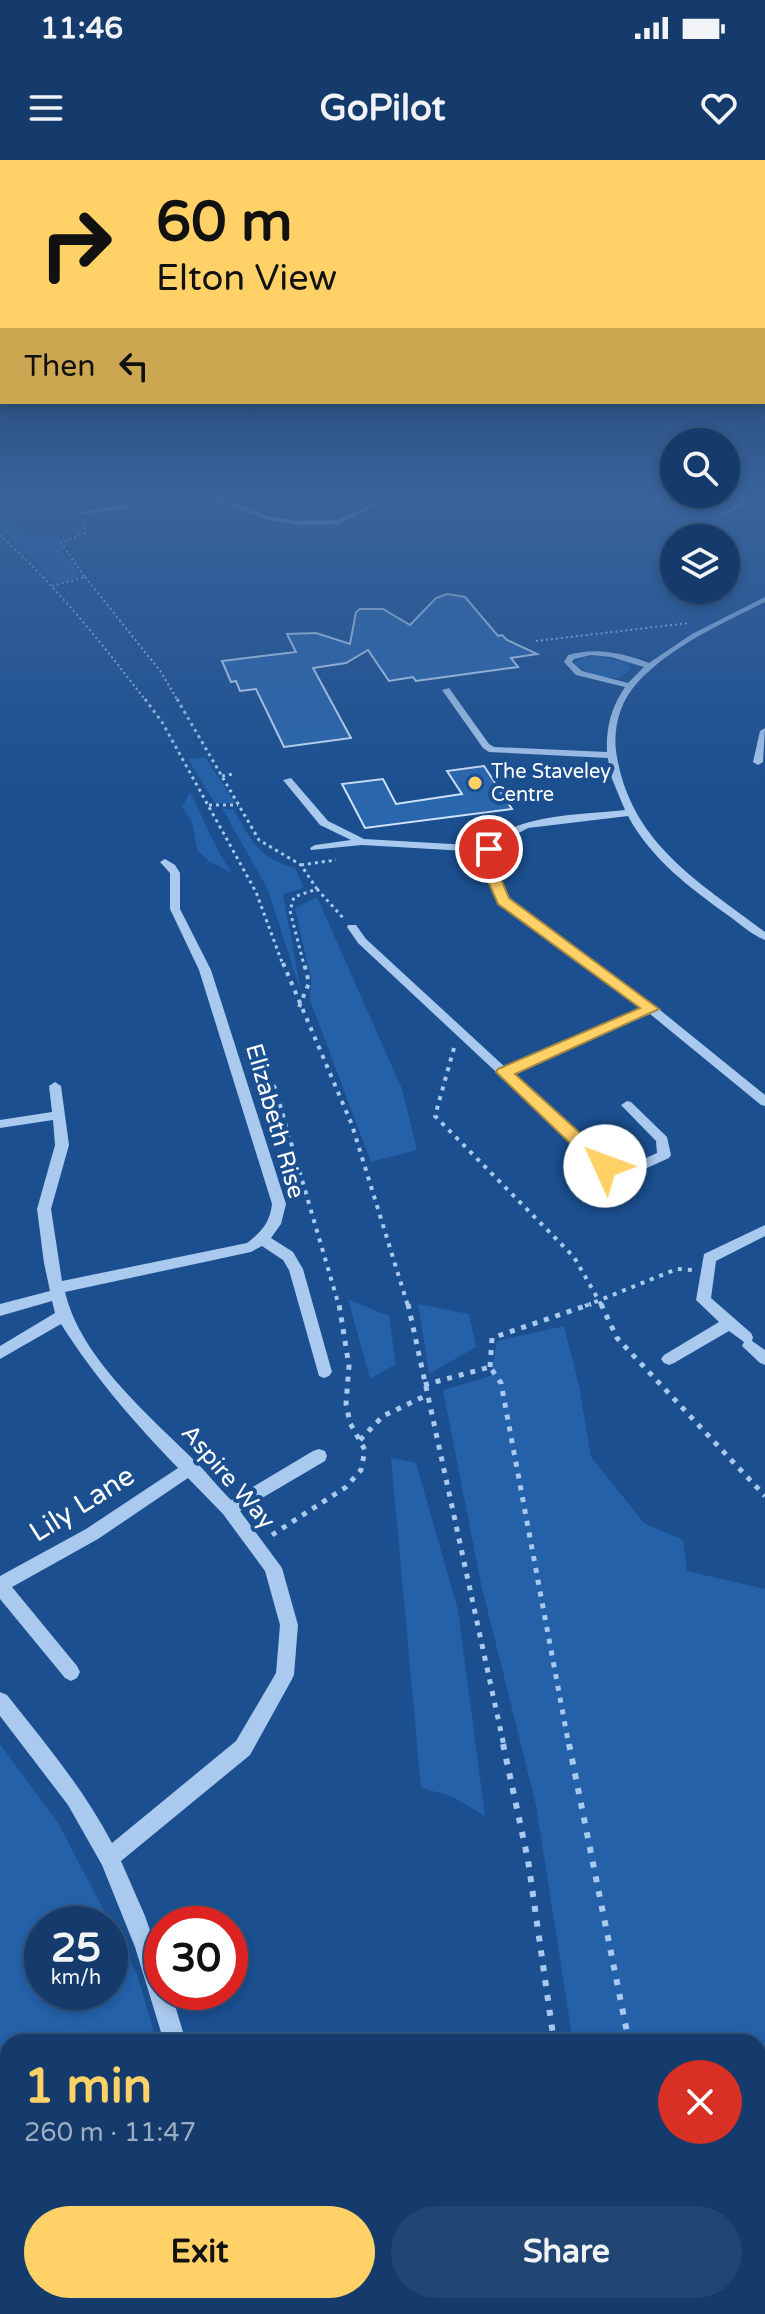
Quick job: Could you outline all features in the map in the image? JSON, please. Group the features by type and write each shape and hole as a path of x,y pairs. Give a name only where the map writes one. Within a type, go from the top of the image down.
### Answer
{"street":[{"path":"765,599 710,628 650,666 630,686 615,709 610,732 610,755 618,784 632,812 662,856 688,880 765,937"},
{"path":"750,607 765,612"},
{"path":"630,686 579,673 568,662 571,657 592,652 608,653 650,666"},
{"path":"446,690 492,750 610,755"},
{"path":"758,762 765,731"},
{"path":"288,780 324,823 362,842"},
{"path":"315,848 362,842 489,849 509,832 526,825 632,812"},
{"path":"489,849 488,865 503,901 651,1009 765,1102"},
{"name":"Elizabeth Rise","path":"165,862 176,872 178,881 173,903 205,970 279,1204 279,1219 261,1239"},
{"path":"352,927 362,941 458,1033 605,1166 627,1172 664,1155 662,1140 627,1105"},
{"path":"504,1072 651,1009"},
{"name":"Aspire Way","path":"55,1086 62,1145 44,1209 63,1315 91,1359 130,1408 229,1509 273,1568 289,1625 285,1675 243,1748 109,1858"},
{"path":"0,1124 59,1115"},
{"path":"765,1230 709,1258 703,1300 765,1359"},
{"path":"0,1310 57,1291 227,1255 251,1247 261,1239 288,1256 296,1269 324,1372"},
{"path":"0,1353 63,1315"},
{"path":"669,1359 730,1323"},
{"path":"229,1509 319,1456"},
{"name":"Lily Lane","path":"71,1672 0,1586 92,1534 191,1468"},
{"path":"0,1701 75,1798 109,1858 130,1902 173,2034"}],"path":[{"path":"62,597 88,625 162,722 209,805 256,892 299,1007 352,1125 410,1312 528,1860 553,2034"},
{"path":"102,597 161,672 259,840 301,865 317,889 352,927"},
{"path":"536,641 686,622 710,628"},
{"path":"222,776 233,774"},
{"path":"209,805 238,805"},
{"path":"299,1007 309,983 290,911 294,897 317,889"},
{"path":"458,1033 435,1116 574,1257 617,1338 765,1496"},
{"path":"627,2034 592,1868 501,1383 490,1367 492,1338 600,1301 677,1269 709,1271"},
{"path":"424,1385 490,1367"},
{"path":"360,1440 383,1416 427,1395"}],"shaded area":[{"path":"596,656 625,662 632,667 621,677 610,678 589,673 575,663 584,657"},
{"path":"205,757 235,803 215,803 188,759"},
{"path":"190,792 214,844 232,873 210,862 197,850 192,822 182,807"},
{"path":"222,808 234,810 251,839 264,853 295,868 304,888 283,894 301,992 268,890"},
{"path":"317,897 402,1089 417,1150 371,1162 310,1000 311,979 295,908"},
{"path":"348,1299 389,1316 396,1364 370,1379"},
{"path":"418,1304 469,1314 476,1347 429,1374"},
{"path":"564,1326 579,1385 591,1457 644,1523 683,1540 687,1571 765,1589 765,2034 572,2034 536,1805 481,1584 443,1390 491,1376 497,1341"},
{"path":"391,1458 416,1463 458,1610 485,1816 451,1796 421,1788"},
{"path":"0,1744 58,1823 101,1906 24,1906 24,2010 128,2010 128,1957 137,1974 144,2010 148,2010 155,2034 0,2034"}],"building":[{"path":"465,597 498,636 502,635 537,654 511,658 518,667 416,681 413,677 389,681 368,650 346,663 313,668 351,738 284,747 256,689 240,691 236,681 231,682 222,661 296,652 287,634 316,633 350,644 356,612 360,609 383,609 410,625 436,598"},
{"path":"484,766 512,809 365,828 342,784 383,779 396,804 462,794 447,771"}],"place":[{"name":"The Staveley Centre","path":"475,783"}],"route":[{"path":"489,849 488,865 503,901 651,1009 504,1072 605,1166"}]}
